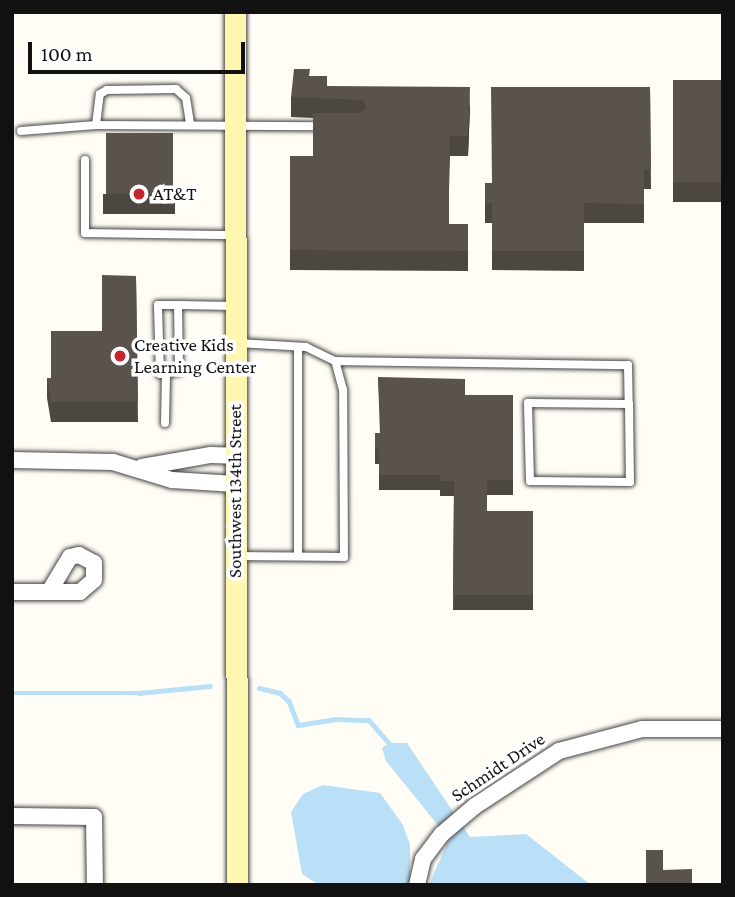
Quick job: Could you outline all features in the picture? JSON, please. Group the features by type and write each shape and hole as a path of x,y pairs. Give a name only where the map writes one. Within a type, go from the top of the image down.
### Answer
{"main road":[{"name":"Southwest 134th Street","path":"235,12 237,885"}],"street":[{"path":"139,468 211,455 235,456"},
{"path":"12,460 89,460 139,468 172,480 235,484"},
{"path":"12,592 50,590"},
{"name":"Schmidt Drive","path":"417,885 423,859 442,834 460,818 559,751 642,729 723,729"},
{"path":"12,816 94,817 95,885"}],"lane":[{"path":"96,125 100,94 107,90 176,89 183,92 190,124"},
{"path":"21,131 96,125 336,126"},
{"path":"85,160 85,233 235,236"},
{"path":"178,305 179,371 166,375 158,371 157,306 178,305 235,306"},
{"path":"235,343 298,347 335,361 628,365 629,404 630,482 530,481 528,403 629,404"},
{"path":"298,347 298,556"},
{"path":"235,556 344,557 343,390 335,361"},
{"path":"165,423 166,375"}],"water":[{"path":"389,743 407,743 470,837 526,834 591,885 429,885 449,839 386,761 382,748"},
{"path":"323,785 380,793 403,825 410,845 410,885 319,885 302,874 291,812 303,794"}],"building":[{"path":"294,69 310,69 309,76 327,76 327,86 470,87 468,136 450,136 449,170 449,224 468,224 468,251 290,250 290,156 313,156 313,113 361,113 367,107 362,100 291,97"},
{"path":"673,80 723,80 723,182 673,182"},
{"path":"491,87 650,87 651,170 644,169 644,204 584,203 584,251 492,251 492,203 485,203 485,183 492,183"},
{"name":"AT&T","path":"106,133 173,133 173,194 106,194"},
{"name":"Creative Kids Learning Center","path":"102,275 136,276 138,402 51,402 47,378 51,378 51,331 102,331"},
{"path":"378,377 465,379 465,395 513,395 513,480 487,480 487,511 533,511 533,595 453,595 454,481 440,481 440,475 379,475 379,449 375,449 375,433 381,433"},
{"path":"646,850 663,850 663,870 692,869 692,885 646,885"}],"waterway":[{"path":"12,693 138,693 210,686"},
{"path":"259,688 280,693 289,701 298,725 336,719 369,720 389,743"}],"place":[{"name":"AT&T","path":"139,194"},
{"name":"Creative Kids Learning Center","path":"120,356"}]}
